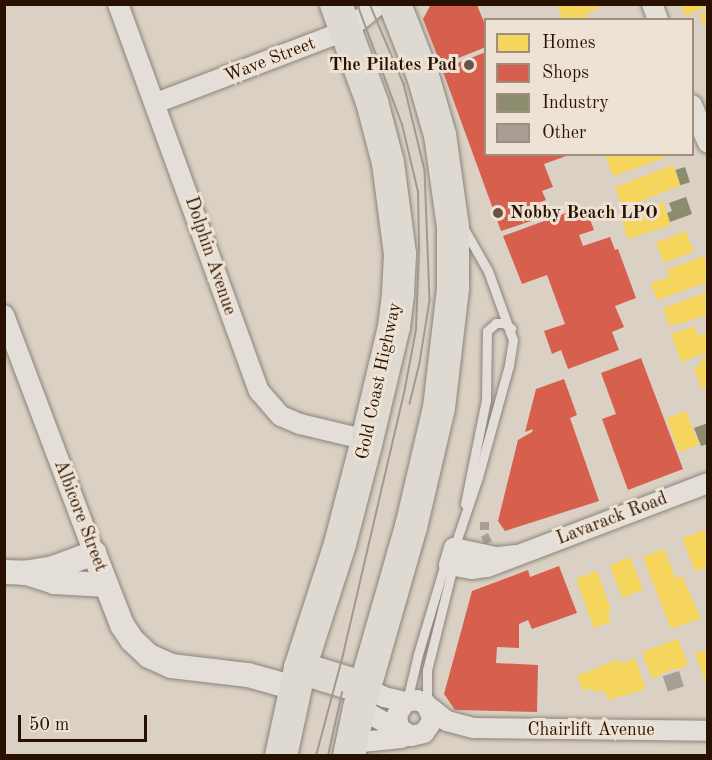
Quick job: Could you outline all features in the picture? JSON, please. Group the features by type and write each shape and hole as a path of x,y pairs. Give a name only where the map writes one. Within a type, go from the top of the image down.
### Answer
{"highway":[{"path":"350,749 362,698 411,527 444,378 453,288 453,227 449,190 434,113 396,4"},
{"name":"Gold Coast Highway","path":"281,756 298,678 340,544 394,327 400,254 395,203 384,146 341,17"},
{"path":"298,678 362,698"}],"street":[{"name":"Dolphin Avenue","path":"118,4 156,103 259,391 281,416 300,424 367,440"},
{"name":"Wave Street","path":"156,103 341,17 379,4"},
{"path":"694,108 708,143"},
{"name":"Albicore Street","path":"4,315 122,625 138,647 163,663 203,669 248,663 298,678"},
{"name":"Lavarack Road","path":"452,556 481,569 708,483"},
{"path":"14,573 53,568 94,553"},
{"path":"14,573 54,582 106,585"},
{"path":"362,698 405,739"},
{"name":"Chairlift Avenue","path":"362,698 406,702 417,700 447,721 474,728"},
{"path":"405,739 396,718 399,708 406,702"},
{"path":"405,739 427,731 432,723 428,706"},
{"name":"Chairlift Avenue","path":"350,749 474,728 708,731"}],"lane":[{"path":"406,702 444,567 452,556 478,477 507,374 513,344 511,330 489,271 468,238 449,190"},
{"path":"464,515 469,475 487,393 486,335 489,327 496,323 506,324 511,330"},
{"path":"428,706 428,666 453,570 452,556"}],"building: Homes":[{"path":"557,4 600,4 601,7 586,14 588,18 560,18 562,17"},
{"path":"681,4 708,4 708,6 685,16"},
{"path":"708,11 708,23 703,24 700,14"},
{"path":"605,156 664,156 664,158 613,176"},
{"path":"673,165 681,186 623,208 615,187"},
{"path":"663,202 671,225 628,239 620,217"},
{"path":"686,231 694,252 664,263 656,242"},
{"path":"704,256 708,266 708,282 657,300 651,283 670,277 667,270"},
{"path":"708,292 708,314 669,326 663,308"},
{"path":"695,326 698,336 708,332 708,352 681,362 671,334"},
{"path":"708,355 708,387 702,389 694,368 701,365 700,361"},
{"path":"686,411 699,445 679,452 666,419"},
{"path":"704,530 708,540 708,567 695,571 682,538"},
{"path":"664,549 676,579 682,576 701,618 671,629 643,557"},
{"path":"630,557 643,589 623,598 610,565"},
{"path":"597,571 611,610 607,611 611,622 594,628 576,579"},
{"path":"678,639 688,665 674,670 674,668 652,679 642,652"},
{"path":"708,649 708,686 707,686 695,653"},
{"path":"635,658 646,689 608,700 605,691 592,691 591,688 583,691 577,676 618,659 620,664"}],"building: Shops":[{"path":"477,5 484,22 484,48 441,65 423,19 430,6"},
{"path":"484,53 484,156 566,156 544,164 553,187 542,191 546,200 541,202 546,216 501,231 442,69"},
{"path":"585,206 594,230 579,235 583,246 610,237 615,250 618,249 636,298 615,306 624,327 612,332 619,350 568,369 561,350 552,354 544,331 565,324 547,275 522,284 503,236"},
{"path":"641,358 683,469 628,490 602,419 616,414 601,373"},
{"path":"564,379 577,415 570,418 599,501 505,531 498,521 518,440 532,432 533,429 525,432 536,389"},
{"path":"559,566 577,613 532,629 528,620 519,624 519,648 497,647 496,663 538,665 537,712 455,710 444,694 472,591 528,570 530,577"}],"building: Industry":[{"path":"685,167 690,182 680,185 675,170"},
{"path":"686,197 692,214 670,222 667,213 672,211 669,203"},
{"path":"708,423 708,444 701,446 694,428"}],"building: Other":[{"path":"480,522 489,522 489,530 480,530"},
{"path":"488,533 492,541 485,545 481,537"},
{"path":"679,671 684,686 668,691 663,676"}],"tram line":[{"path":"316,756 343,655 405,388 416,330 419,248 418,192 402,125 357,4"},
{"path":"370,4 404,84 425,170 430,301 420,363 410,404"},
{"path":"328,756 342,693"}],"place":[{"name":"The Pilates Pad","path":"469,65"},
{"name":"Nobby Beach LPO","path":"498,213"}]}
